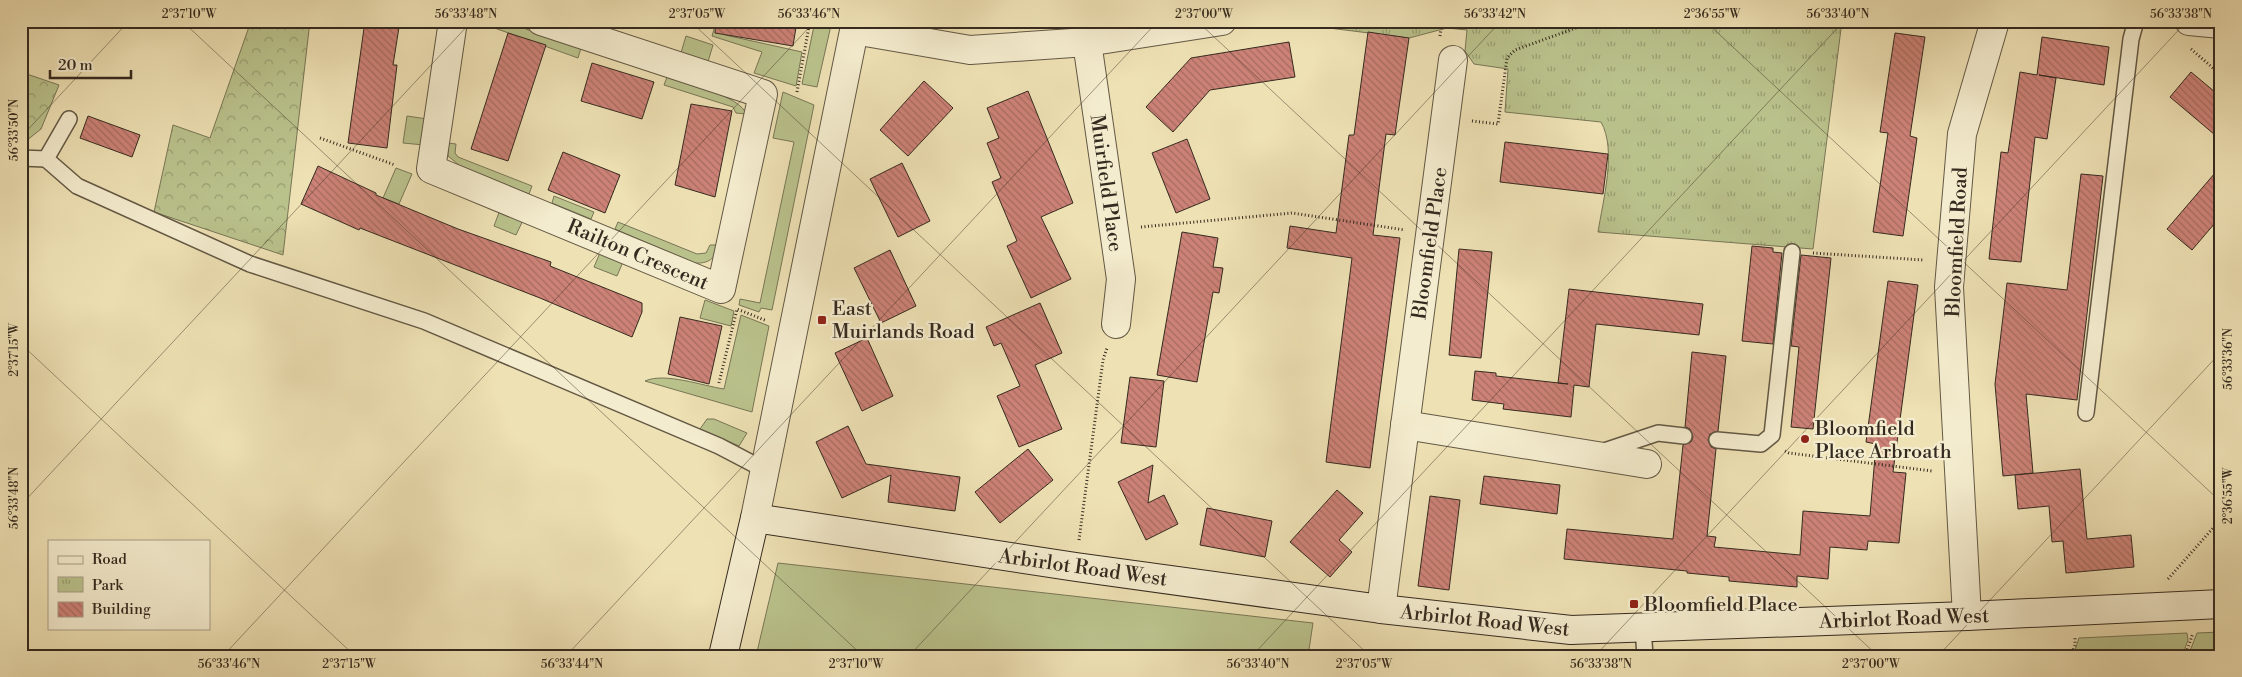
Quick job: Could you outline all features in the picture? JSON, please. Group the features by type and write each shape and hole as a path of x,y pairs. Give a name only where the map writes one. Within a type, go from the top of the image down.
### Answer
{"street":[{"name":"Railton Crescent","path":"453,21 430,169 721,289 763,94 541,21"},
{"path":"723,656 755,518 791,330 855,26 970,50 1087,42 1222,21"},
{"name":"Bloomfield Road","path":"1967,616 1949,287 1962,134 1995,21"},
{"path":"2189,21 2221,24"},
{"name":"Muirfield Place","path":"1087,42 1121,279 1116,324"},
{"name":"Bloomfield Place","path":"1381,609 1452,60"},
{"path":"1405,425 1647,464"},
{"name":"Arbirlot Road West","path":"755,518 1076,567 1381,609 1572,630 1967,616 2221,604"}],"lane":[{"path":"2086,413 2126,75 2131,39 2136,21"},
{"path":"46,159 69,118"},
{"path":"21,158 46,159 77,186 250,264 424,321 719,446 763,469"},
{"path":"1717,440 1752,445 1761,444 1772,435 1792,252"},
{"path":"1592,454 1658,433 1684,436"},
{"path":"1644,628 1645,656"}],"path":[{"path":"797,92 810,21"},
{"path":"1446,117 1498,124 1506,63 1510,54 1520,47 1594,21"},
{"path":"320,138 396,165"},
{"path":"1114,230 1292,213 1430,234"},
{"path":"1792,252 1921,260"},
{"path":"719,383 738,309 791,330"},
{"path":"1076,567 1103,360 1116,324"},
{"path":"1767,440 1789,453 1934,471"},
{"path":"2159,608 2164,583 2221,519"}],"green space":[{"path":"251,21 310,21 283,255 154,212 173,125 210,138"},
{"path":"472,21 503,21 581,48 578,58 489,26 482,24 473,25"},
{"path":"815,21 832,21 817,87 802,84"},
{"path":"1337,21 1842,21 1813,249 1598,232 1608,161 1606,133 1601,122 1505,112 1508,69 1474,64 1465,51 1467,30 1447,28 1409,38 1329,28"},
{"path":"715,26 727,29 725,35 802,52 796,86 754,73 762,52 712,36"},
{"path":"686,36 713,45 707,65 680,56"},
{"path":"21,72 59,85 41,129 21,145"},
{"path":"667,77 734,101 742,107 746,114 736,113 733,107 664,85"},
{"path":"783,92 814,105 772,310 761,308 759,312 739,305 740,299 760,303 794,142 773,138"},
{"path":"407,116 427,119 424,145 403,143"},
{"path":"448,143 456,144 455,153 458,157 532,186 529,194 459,165 448,156"},
{"path":"396,168 412,174 399,204 383,198"},
{"path":"554,196 594,212 591,219 552,203"},
{"path":"501,207 525,216 516,235 494,226"},
{"path":"618,222 697,254 706,253 710,245 718,245 717,250 710,260 703,263 694,263 615,229"},
{"path":"602,248 625,257 617,276 594,267"},
{"path":"705,300 734,311 731,326 700,318"},
{"path":"741,315 769,326 752,412 645,381 663,378 684,380 724,389"},
{"path":"707,419 714,419 747,433 739,446 700,429"},
{"path":"778,563 1313,623 1308,656 756,656"},
{"path":"2221,632 2221,656 2188,656 2197,633"},
{"path":"2187,633 2188,640 2182,656 2073,656 2079,638"}],"building":[{"path":"365,21 400,21 393,65 397,65 387,148 348,143"},
{"path":"716,21 797,21 793,46 715,33"},
{"path":"1368,32 1409,38 1395,135 1386,134 1373,235 1400,238 1370,468 1326,462 1352,258 1287,248 1290,226 1336,233 1349,135 1354,135"},
{"path":"508,33 546,45 508,161 471,149"},
{"path":"1895,33 1925,37 1910,136 1917,138 1903,236 1873,232 1888,133 1880,132"},
{"path":"2042,37 2109,47 2104,85 2039,75 2056,78 2047,139 2035,137 2021,262 1989,259 2001,152 2008,153 2020,72 2037,75"},
{"path":"1289,42 1295,77 1210,90 1173,132 1146,107 1191,58"},
{"path":"592,63 654,82 642,119 581,101"},
{"path":"2191,72 2221,97 2221,140 2170,97"},
{"path":"924,81 953,108 908,156 880,130"},
{"path":"1028,91 1073,203 1041,217 1071,279 1031,298 1007,246 1017,241 992,182 1001,178 987,143 999,138 987,108"},
{"path":"691,104 732,111 715,197 675,185"},
{"path":"88,116 140,135 132,157 80,138"},
{"path":"1187,139 1210,199 1176,213 1152,153"},
{"path":"1505,142 1608,154 1603,194 1500,182"},
{"path":"563,152 620,175 605,213 548,190"},
{"path":"902,163 930,221 898,237 870,179"},
{"path":"318,166 376,193 376,195 458,229 551,262 550,266 642,303 642,312 632,337 540,298 360,228 359,230 301,204"},
{"path":"2221,166 2221,216 2192,250 2167,229"},
{"path":"2081,174 2103,176 2077,400 2026,394 2033,473 2003,476 1995,384 2007,283 2067,290"},
{"path":"1182,232 1218,238 1213,267 1223,268 1219,293 1213,292 1197,382 1157,375"},
{"path":"1752,246 1773,248 1773,252 1782,253 1773,344 1742,341"},
{"path":"1459,249 1492,252 1481,358 1449,355"},
{"path":"890,250 916,306 881,323 854,268"},
{"path":"1801,255 1831,258 1813,429 1791,427 1799,347 1791,346"},
{"path":"1888,281 1918,285 1893,472 1906,473 1899,543 1868,541 1867,550 1830,547 1828,579 1797,576 1797,587 1729,581 1729,577 1687,573 1687,571 1564,559 1567,529 1673,539 1683,445 1691,442 1693,437 1690,429 1685,427 1692,352 1726,356 1718,431 1710,434 1708,440 1711,447 1716,449 1707,536 1716,537 1714,547 1800,555 1803,511 1870,516 1876,444 1866,442"},
{"path":"1569,289 1703,304 1699,335 1596,324 1589,387 1574,385 1571,417 1503,409 1504,404 1472,400 1475,371 1496,373 1496,376 1558,383"},
{"path":"1040,303 1062,353 1035,365 1062,429 1019,447 997,396 1020,386 1001,343 994,346 986,327"},
{"path":"680,317 722,326 709,384 668,374"},
{"path":"867,338 893,396 862,411 835,353"},
{"path":"1130,377 1164,381 1156,447 1121,443"},
{"path":"848,426 866,464 960,477 955,511 888,502 891,475 842,498 816,442"},
{"path":"1028,449 1053,480 1000,523 975,492"},
{"path":"1153,465 1148,503 1164,495 1178,524 1146,540 1118,482"},
{"path":"2080,469 2087,539 2131,535 2134,567 2066,573 2063,541 2052,542 2049,506 2018,509 2015,475"},
{"path":"1484,476 1560,485 1557,514 1480,504"},
{"path":"1337,490 1363,513 1339,540 1352,552 1330,577 1290,542"},
{"path":"1430,496 1460,500 1449,590 1418,586"},
{"path":"1207,508 1272,521 1265,557 1200,545"}],"place":[{"name":"East Muirlands Road","path":"822,320"},
{"name":"Bloomfield Place Arbroath","path":"1805,439"},
{"name":"Bloomfield Place","path":"1634,604"}]}
